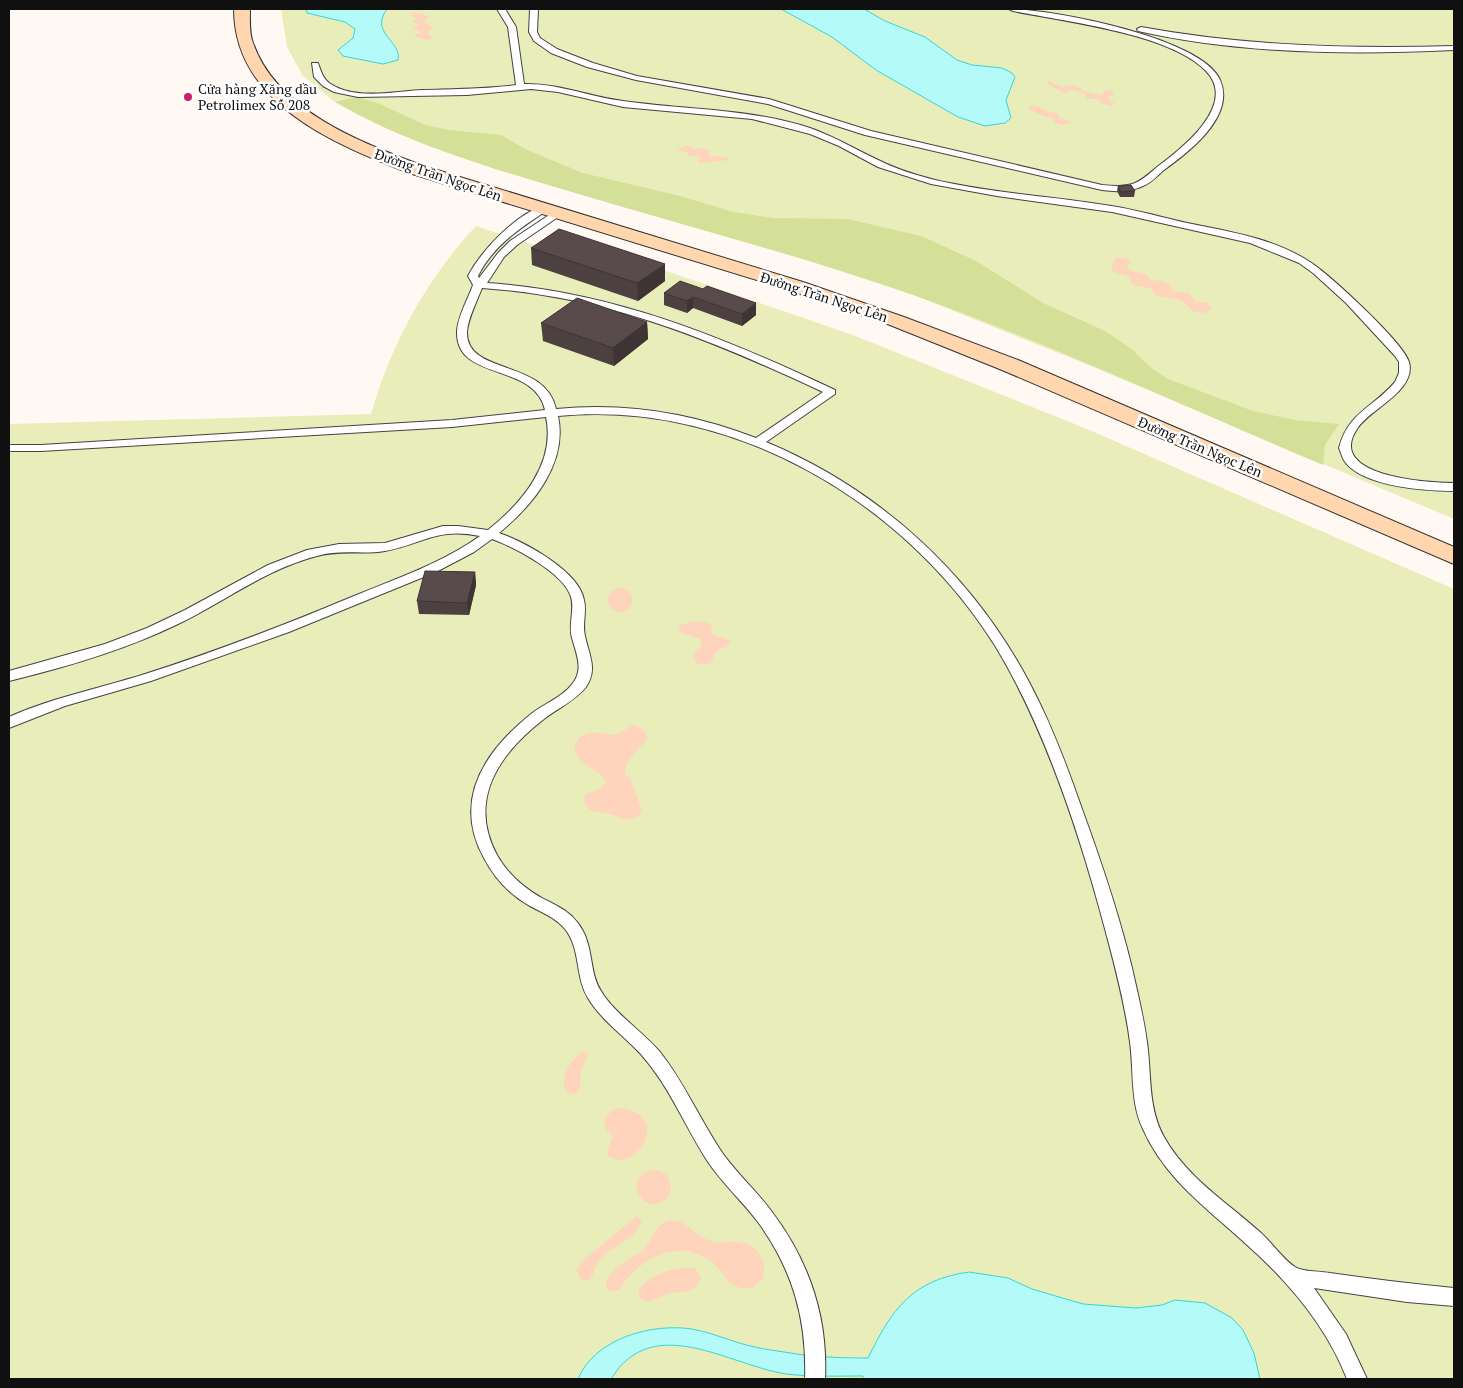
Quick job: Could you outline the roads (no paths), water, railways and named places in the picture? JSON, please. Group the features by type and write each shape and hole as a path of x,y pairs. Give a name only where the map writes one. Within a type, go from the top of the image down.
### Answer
{"street":[{"name":"Đường Trần Ngọc Lên","path":"242,9 245,43 257,67 289,102 339,138 391,160 832,298 936,335 1032,374 1454,556"}],"lane":[{"path":"500,9 524,37 541,42 565,56 618,74 769,102 868,133 1048,177 1102,187 1122,188 1140,184 1188,148 1209,126 1220,92 1213,73 1190,55 1165,44 1118,27 1055,9"},
{"path":"520,87 524,37 534,9"},
{"path":"1013,9 1118,27 1206,39 1291,46 1386,49 1454,48"},
{"path":"315,64 317,76 324,83 337,90 356,94 378,96 477,92 520,87 626,104 705,109 756,116 822,135 877,164 920,178 1002,195 1094,206 1250,240 1292,256 1318,272 1393,345 1404,363 1403,377 1399,383 1379,405 1360,418 1349,430 1345,442 1347,456 1359,468 1394,482 1422,486 1454,487"},
{"path":"1094,206 1102,187"},
{"path":"478,285 472,276 484,255 504,235 551,211"},
{"path":"9,723 53,703 168,670 336,609 439,566 490,535 517,511 540,483 547,468 551,450 551,411 547,397 536,384 520,375 478,360 464,346 462,331 478,285 488,278 496,263 508,248 551,211"},
{"path":"478,285 538,289 606,304 714,340 831,392 757,442"},
{"path":"9,448 41,448 478,421 551,411 607,410 670,415 693,420 757,442 825,475 875,508 899,526 946,571 990,627 1009,658 1042,725 1101,888 1116,936 1134,1014 1141,1071 1140,1087 1156,1140 1182,1175 1266,1250 1291,1276 1315,1305 1341,1345 1357,1379"},
{"path":"9,676 84,656 141,636 216,600 262,572 313,553 346,547 383,547 419,534 447,530 468,530 520,545 562,575 572,586 579,602 577,628 587,668 581,684 575,691 539,714 508,745 486,776 480,793 478,818 490,853 501,875 524,896 554,911 575,931 584,955 587,982 594,995 657,1060 674,1084 716,1159 738,1188 764,1216 781,1241 796,1268 808,1297 816,1328 815,1379"},
{"path":"1291,1276 1407,1293 1454,1297"}],"water":[{"path":"306,9 387,9 382,17 382,24 384,31 398,53 398,60 383,64 343,56 338,50 353,38 355,29 345,22 307,13"},
{"path":"781,9 864,9 885,21 925,37 957,60 972,65 1002,68 1012,73 1015,77 1006,100 1011,118 1005,123 985,126 958,117 876,70 832,37"},
{"path":"969,1272 1008,1278 1032,1289 1083,1304 1136,1308 1162,1305 1175,1300 1205,1303 1232,1318 1243,1330 1254,1353 1260,1379 863,1379 863,1376 786,1374 692,1348 670,1345 648,1348 628,1359 611,1379 578,1379 586,1365 597,1353 611,1344 626,1336 660,1329 692,1329 748,1345 794,1354 868,1358 895,1311 906,1300 918,1290 933,1282"}],"place":[{"name":"Cửa hàng Xăng dầu Petrolimex Số 208","path":"188,97"}]}
